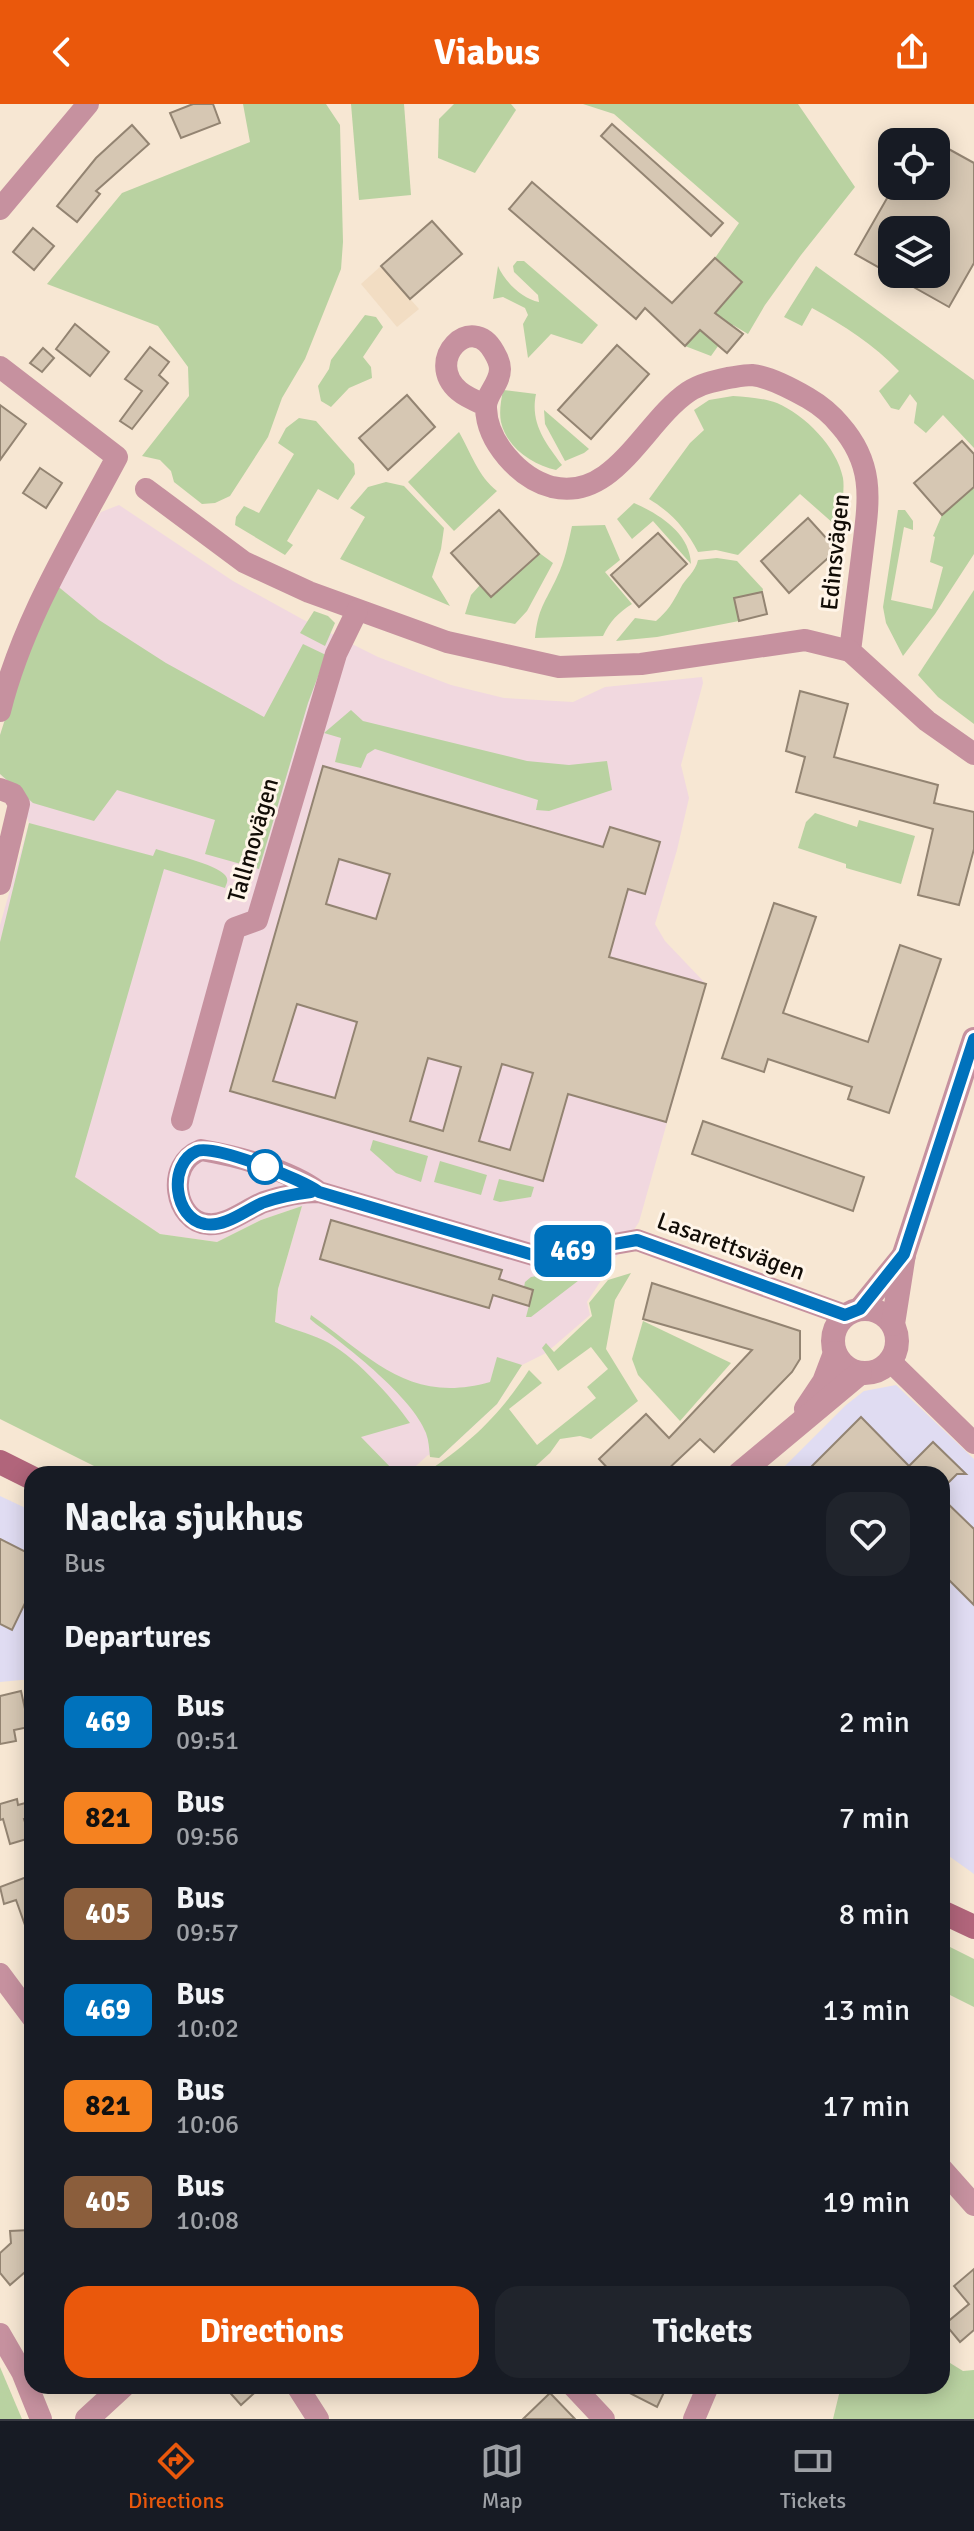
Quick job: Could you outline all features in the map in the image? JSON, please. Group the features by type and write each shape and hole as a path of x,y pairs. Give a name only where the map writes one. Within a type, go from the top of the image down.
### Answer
{"main road":[{"path":"0,1462 24,1474"},
{"path":"950,1916 974,1927"}],"street":[{"path":"0,209 88,104"},
{"path":"0,367 117,457 31,620 8,679 0,711"},
{"name":"Edinsvägen","path":"485,405 491,432 500,449 525,473 547,486 564,489 601,481 665,412 689,392 710,382 752,375 792,389 813,401 832,416 852,439 868,479 868,504 850,651"},
{"path":"146,489 244,562 357,611 447,642 559,667 641,664 805,640 850,651 927,721 974,754"},
{"name":"Tallmovägen","path":"182,1120 235,928 257,920 336,654 357,611"},
{"path":"0,789 13,794 19,804 0,884"},
{"path":"893,1324 904,1254 968,1076 974,1039"},
{"name":"Lasarettsvägen","path":"319,1192 306,1182 239,1158 201,1150 187,1160 176,1180 180,1200 195,1219 204,1224 220,1224 265,1202 295,1194 319,1192 540,1257 637,1240 852,1312"},
{"path":"852,1312 872,1309 884,1314 893,1324 897,1337 896,1350 882,1369 860,1373 850,1369 835,1353 834,1332 904,1254"},
{"path":"794,1427 824,1382 835,1353"},
{"path":"890,1361 974,1443"},
{"path":"748,1466 860,1373"},
{"path":"0,1974 24,2006"},
{"path":"950,2177 974,2205"},
{"path":"0,2334 24,2377"},
{"path":"31,2394 41,2419"},
{"path":"87,2419 114,2394"},
{"path":"302,2394 318,2419"},
{"path":"581,2394 604,2419"},
{"path":"694,2419 705,2394"}],"shaded area":[{"path":"381,266 419,309 397,327 361,284"},
{"path":"119,505 233,581 302,619 378,657 451,685 504,698 573,702 605,687 702,677 681,765 689,798 655,924 665,941 706,984 639,1222 587,1302 590,1315 546,1353 522,1365 497,1404 439,1458 428,1455 416,1466 389,1466 360,1437 275,1323 278,1289 302,1206 261,1220 217,1242 160,1234 75,1177 0,1147 0,925 29,823 19,793 0,774 0,735 55,584 101,512"},
{"path":"896,1385 974,1459 974,1874 950,1857 950,1466 785,1466 864,1391"},
{"path":"0,1496 24,1507 24,1680 0,1682"}],"green space":[{"path":"243,104 326,104 340,125 341,269 305,359 282,398 268,437 230,496 215,503 202,504 174,482 171,471 160,460 142,456 189,396 188,367 158,326 47,284 122,193 250,142"},
{"path":"351,104 404,104 411,195 359,200"},
{"path":"454,104 511,104 516,110 475,173 438,158 439,119"},
{"path":"583,104 798,104 855,187 801,255 748,334 733,325 711,356 685,346 742,283 715,258 739,223 614,114"},
{"path":"517,261 524,261 598,325 582,344 551,334 528,358 523,324 528,315 525,308 503,297 493,299 498,266 515,289 539,302 538,295 514,272 513,266"},
{"path":"816,266 974,380 974,448 943,415 926,433 914,423 917,403 910,394 899,410 891,408 879,391 899,371 858,336 812,308 802,326 784,317"},
{"path":"365,315 376,317 383,327 363,357 371,367 372,378 349,388 331,407 321,401 318,386 331,360"},
{"path":"503,390 536,394 537,423 562,465 556,470 522,454 509,440 500,418"},
{"path":"733,396 777,403 798,415 818,433 834,455 843,478 839,522 834,524 800,494 738,555 716,550 698,552 678,522 649,499 690,443 704,430 694,410 709,400"},
{"path":"544,410 589,449 565,461 545,424"},
{"path":"299,418 316,421 354,464 355,474 338,500 318,489 287,541 293,545 285,555 235,525 236,517 244,506 259,513 294,454 278,443 286,428"},
{"path":"459,432 480,471 497,491 454,531 408,482"},
{"path":"386,482 404,486 444,528 432,577 450,606 340,559 365,517 350,508 368,487"},
{"path":"974,487 974,554 903,656 886,623 883,607 898,510 905,510 913,521 913,530 904,527 891,600 932,609 943,567 930,562 933,536 942,515"},
{"path":"634,503 672,526 685,543 691,564 653,521 632,539 617,519"},
{"path":"605,525 620,560 605,572 632,604 615,618 603,636 535,638 540,612 562,565 572,526"},
{"path":"538,552 553,563 527,611 515,624 465,614 471,595 480,585 492,597"},
{"path":"717,558 737,561 763,589 762,592 734,598 739,621 657,637 616,641 635,618 656,621 667,610 698,560"},
{"path":"55,584 99,620 166,663 264,717 303,644 326,655 308,703 259,869 205,854 215,820 117,790 94,821 33,803 0,774 0,735 31,637"},
{"path":"974,590 974,724 938,697 918,675"},
{"path":"314,611 328,616 335,623 325,646 300,633"},
{"path":"351,710 363,721 527,761 569,765 607,761 612,790 549,811 536,810 538,800 375,749 367,754 361,768 335,762 341,738 324,733"},
{"path":"815,813 857,827 859,820 915,836 901,884 846,868 846,864 798,848 806,822"},
{"path":"29,823 153,856 156,849 212,867 226,877 225,888 164,869 75,1177 160,1234 217,1242 261,1220 302,1206 278,1289 275,1322 334,1346 371,1377 410,1423 361,1437 389,1466 94,1466 0,1419 0,942"},
{"path":"373,1140 428,1156 421,1182 396,1173 370,1150"},
{"path":"440,1161 487,1175 481,1195 434,1182"},
{"path":"499,1179 534,1187 531,1197 500,1202 493,1200"},
{"path":"582,1268 587,1274 531,1317 526,1317 533,1290 524,1287 525,1282 531,1277"},
{"path":"631,1273 615,1300 606,1349 638,1401 591,1439 580,1436 560,1439 536,1466 435,1466 482,1428 529,1370 542,1383 509,1409 537,1445 596,1398 587,1387 608,1369 591,1347 558,1371 542,1348 546,1343 554,1352 592,1316 589,1303 608,1280"},
{"path":"311,1315 373,1361 414,1382 436,1387 462,1387 490,1382 497,1357 522,1365 497,1404 439,1458 430,1457 426,1433 408,1404 361,1359 310,1319"},
{"path":"643,1321 731,1363 680,1421 638,1375 632,1359"},
{"path":"950,1947 974,1959 974,2007 950,1995"},
{"path":"950,2363 963,2371 974,2370 974,2419 833,2419 839,2394 950,2394"},
{"path":"0,2367 22,2419 0,2419"}],"building":[{"path":"193,104 213,104 220,123 181,138 170,113"},
{"path":"612,124 723,223 711,236 601,136"},
{"path":"132,125 149,144 96,191 100,194 77,222 57,206 96,158"},
{"path":"950,150 974,163 974,263 949,307 915,288 950,288 950,216 878,216 878,267 855,254 886,200 950,200"},
{"path":"532,182 672,303 715,258 742,282 715,313 743,334 727,353 700,330 685,346 645,308 636,319 509,209"},
{"path":"432,221 462,254 410,299 381,266"},
{"path":"33,228 54,246 34,270 13,252"},
{"path":"75,324 109,352 90,376 56,349"},
{"path":"617,345 649,374 591,439 558,410"},
{"path":"150,347 169,362 159,375 168,383 132,429 120,421 142,391 125,379"},
{"path":"43,348 54,358 42,372 30,363"},
{"path":"407,395 435,427 388,470 359,438"},
{"path":"0,405 26,424 0,460"},
{"path":"962,441 974,454 974,487 942,515 914,483"},
{"path":"40,468 62,483 46,508 23,493"},
{"path":"499,510 539,554 491,597 451,553"},
{"path":"808,518 837,550 789,593 761,561"},
{"path":"658,533 687,564 639,607 611,575"},
{"path":"762,592 767,614 739,621 734,598"},
{"path":"800,691 848,704 834,757 938,785 934,803 974,812 974,849 959,905 918,895 933,829 796,792 805,757 786,751"},
{"path":"323,766 603,847 610,827 660,842 645,894 628,889 609,957 706,984 666,1122 568,1094 543,1181 230,1091","holes":["339,859 390,874 376,919 326,904","297,1004 357,1022 335,1098 273,1081","428,1058 461,1067 443,1131 410,1121","502,1064 533,1073 510,1150 479,1141"]},
{"path":"774,903 816,917 783,1013 868,1042 900,945 941,959 889,1113 848,1099 852,1087 768,1059 764,1072 722,1058"},
{"path":"703,1121 864,1177 853,1211 692,1154"},
{"path":"331,1220 502,1270 499,1279 533,1290 529,1306 493,1295 489,1308 320,1259"},
{"path":"652,1283 800,1331 800,1359 792,1372 714,1452 700,1439 671,1466 606,1466 599,1459 646,1414 669,1438 752,1350 643,1319"},
{"path":"861,1417 909,1466 812,1466"},
{"path":"933,1442 966,1474 957,1474 950,1481 950,1466 909,1466"},
{"path":"950,1506 974,1529 974,1605 950,1581"},
{"path":"0,1539 24,1551 24,1605 12,1630 0,1624"},
{"path":"21,1691 24,1728 14,1730 16,1741 0,1744 0,1696"},
{"path":"17,1799 18,1805 24,1803 24,1840 10,1844 3,1819 0,1820 0,1804"},
{"path":"24,1878 24,1922 16,1900 4,1904 0,1887"},
{"path":"24,2230 24,2273 10,2285 0,2273 0,2253 11,2243 10,2231"},
{"path":"974,2269 974,2330 960,2342 950,2330 950,2320 969,2304 954,2286"},
{"path":"231,2394 253,2394 241,2405"},
{"path":"551,2394 575,2419 523,2419"},
{"path":"632,2394 663,2394 657,2407"}],"bus line":[{"name":"469","path":"311,1192 265,1202 220,1224 204,1224 188,1212 180,1200 176,1180 187,1160 196,1152 217,1153 306,1182 319,1192 540,1257 637,1240 845,1315 860,1309 904,1254 974,1039"}]}
